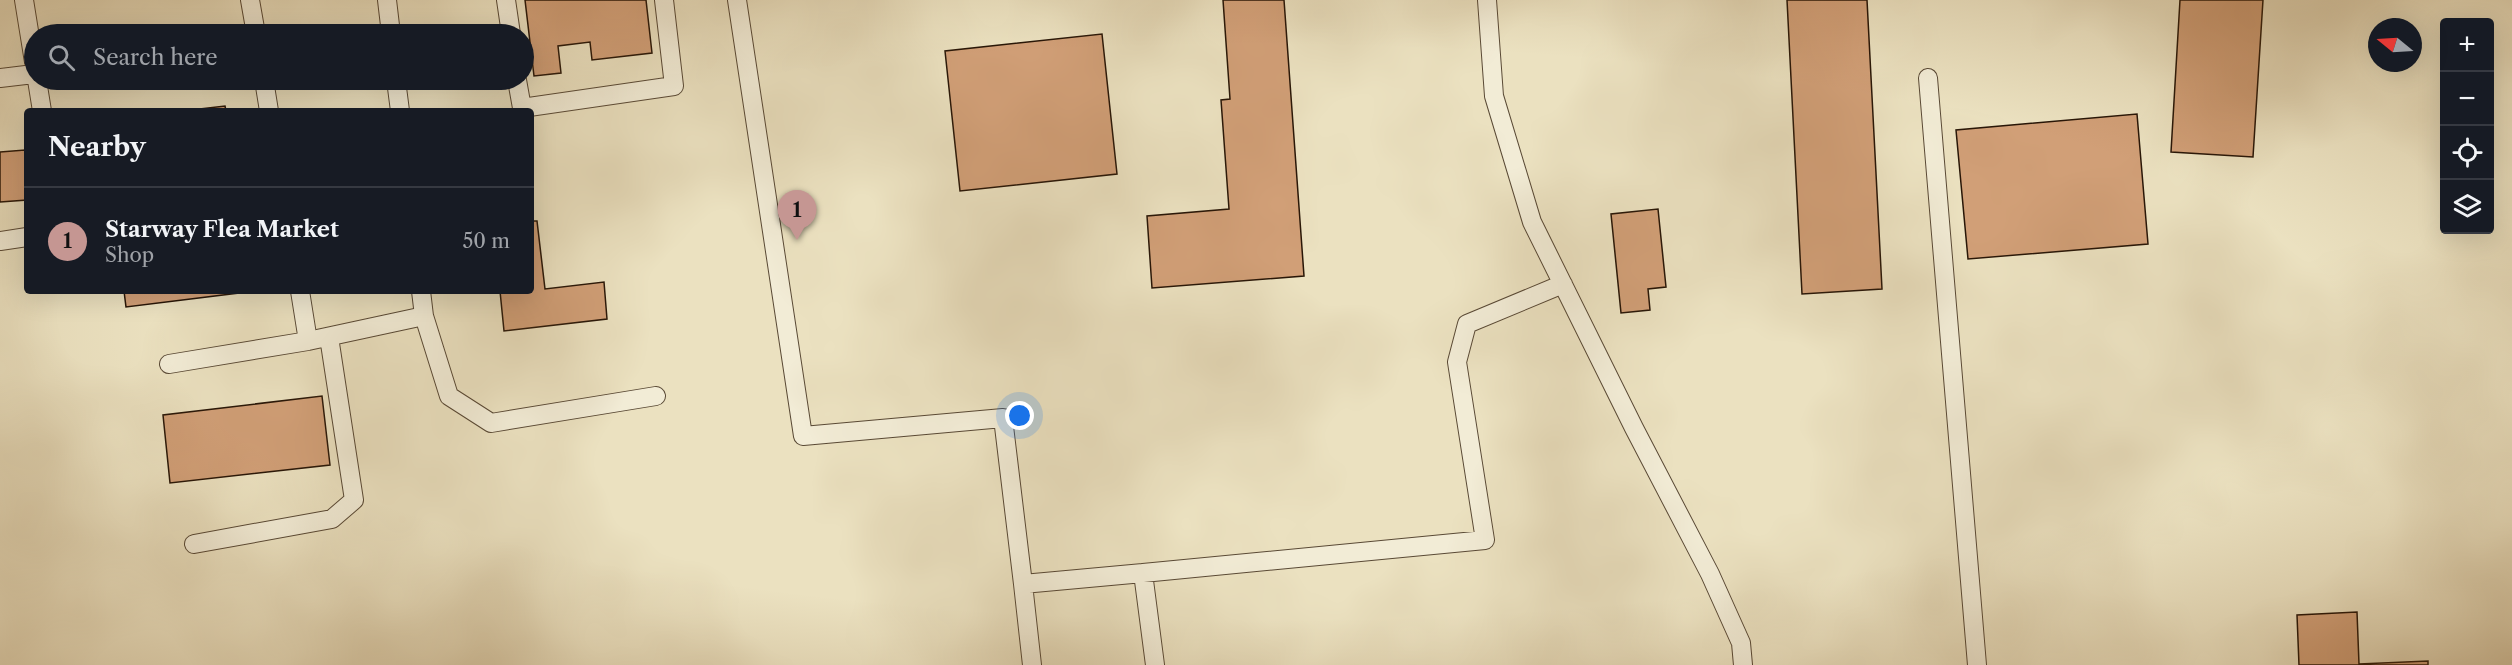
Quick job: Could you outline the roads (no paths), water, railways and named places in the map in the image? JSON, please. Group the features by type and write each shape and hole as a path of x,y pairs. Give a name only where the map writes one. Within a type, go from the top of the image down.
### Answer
{"lane":[{"path":"24,0 28,24"},
{"path":"250,0 254,24"},
{"path":"387,0 390,24"},
{"path":"506,0 510,24"},
{"path":"519,90 522,108 674,86 664,0"},
{"path":"737,0 802,436 1002,418 1032,665"},
{"path":"1487,0 1494,96 1532,222 1710,574 1741,643 1743,665"},
{"path":"0,78 24,75"},
{"path":"1928,78 1977,665"},
{"path":"39,90 42,108"},
{"path":"266,90 269,108"},
{"path":"397,90 400,108"},
{"path":"0,240 24,237"},
{"path":"1023,584 1485,540 1457,362 1467,324 1563,284"},
{"path":"300,294 308,342"},
{"path":"421,294 424,316 450,396 490,423 656,396"},
{"path":"169,364 308,342 424,316"},
{"path":"194,544 332,519 354,500 329,337"},
{"path":"1143,573 1155,665"}],"place":[{"name":"Starway Flea Market","path":"797,240"}]}
